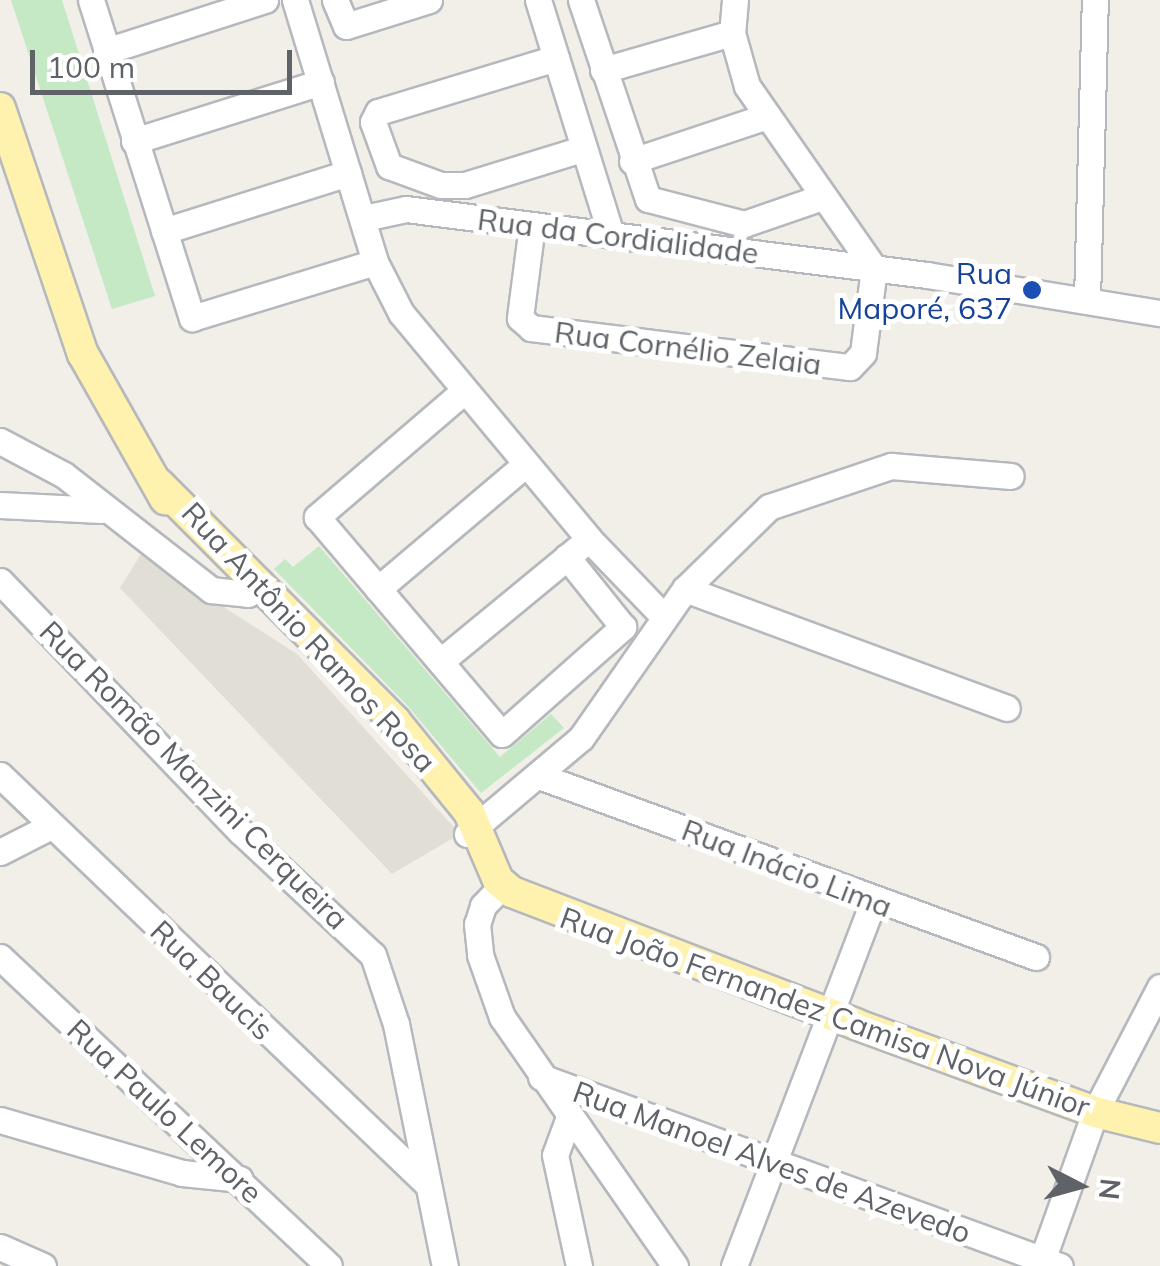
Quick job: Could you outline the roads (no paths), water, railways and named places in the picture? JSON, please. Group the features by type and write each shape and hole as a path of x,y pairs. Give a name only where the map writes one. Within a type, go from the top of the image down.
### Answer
{"main road":[{"name":"Rua Antônio Ramos Rosa","path":"0,108 83,354 130,446 159,484 475,836 500,883"},
{"name":"Rua João Fernandez Camisa Nova Júnior","path":"500,883 545,909 830,1015 1096,1112 1160,1128"}],"street":[{"path":"91,0 193,318 376,262"},
{"path":"106,51 265,0"},
{"path":"296,0 376,262 401,313 588,539 664,617"},
{"path":"335,0 346,26 429,0"},
{"path":"538,0 611,234"},
{"path":"581,0 648,200 724,222 762,220 822,197"},
{"path":"735,0 732,33 740,70 764,117 874,268"},
{"path":"1087,300 1095,0"},
{"path":"603,70 732,33"},
{"path":"556,58 378,112 373,122 389,166 441,185 464,185 582,149"},
{"path":"134,142 321,82"},
{"path":"632,161 764,117"},
{"path":"164,231 348,172"},
{"name":"Rua da Cordialidade","path":"364,218 406,209 874,268 1160,313"},
{"name":"Rua Cornélio Zelaia","path":"532,225 520,318 530,328 850,367 863,354 874,268"},
{"path":"464,391 317,518 502,734 622,627 567,556"},
{"path":"0,441 64,476 102,510 212,590 253,588"},
{"path":"378,590 526,464"},
{"path":"475,836 581,738 664,617 747,522 795,494 892,466 1011,476"},
{"path":"0,504 102,510"},
{"path":"440,661 588,539"},
{"name":"Rua Romão Manzini Cerqueira","path":"0,581 241,832 373,955 396,1024 445,1266"},
{"path":"686,590 1006,708"},
{"name":"Rua Baucis","path":"0,775 426,1183"},
{"name":"Rua Inácio Lima","path":"539,776 873,902 1036,958"},
{"path":"0,852 51,826"},
{"path":"500,883 479,912 480,956 502,1017 674,1266"},
{"path":"734,1266 873,902"},
{"name":"Rua Paulo Lemore","path":"0,958 329,1266"},
{"path":"1048,1264 1096,1112 1160,987"},
{"name":"Rua Manoel Alves de Azevedo","path":"540,1077 1048,1264"},
{"path":"569,1117 554,1155 578,1266"},
{"path":"0,1120 182,1174 240,1180"},
{"path":"0,1248 43,1266"}],"place":[{"name":"Rua Maporé, 637","path":"1032,290"}]}
